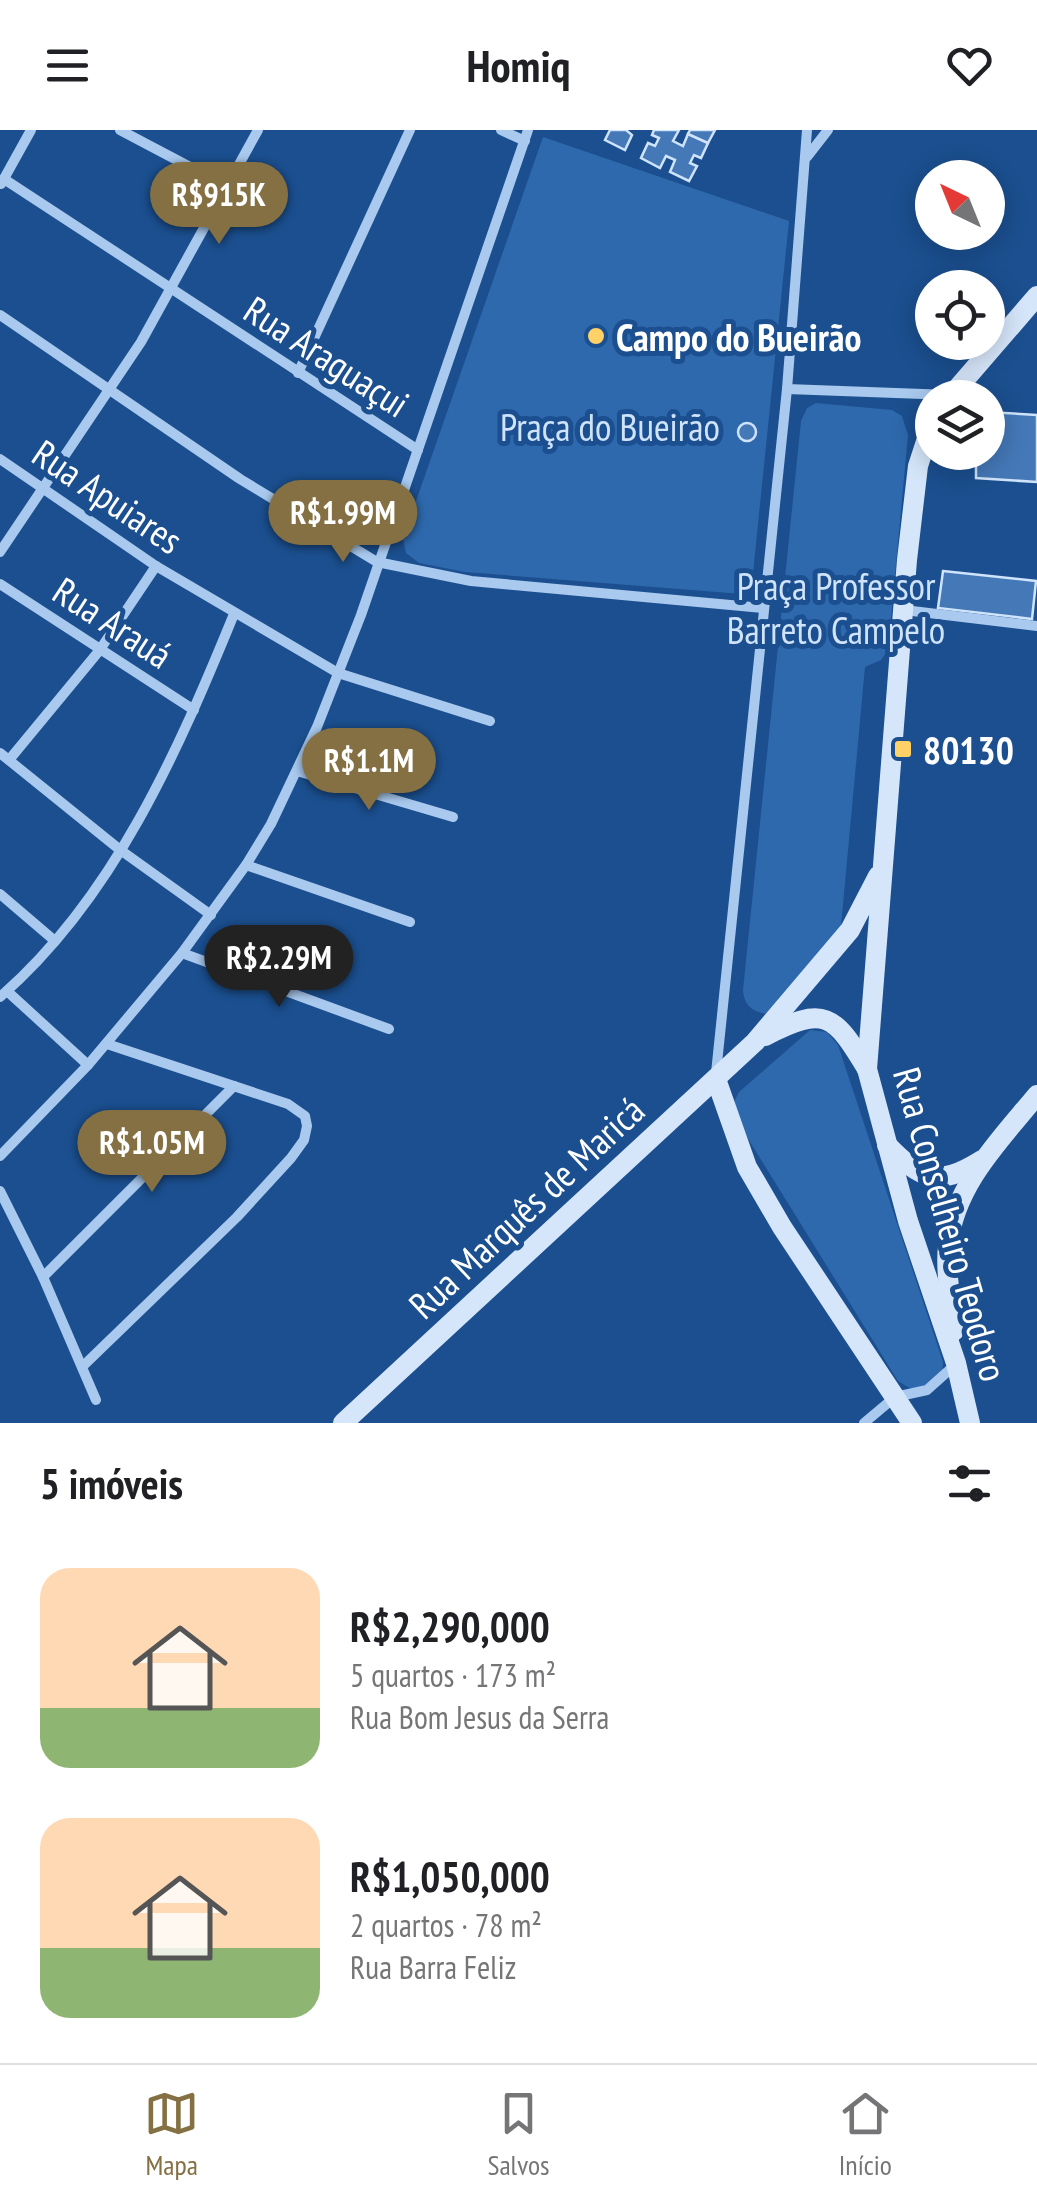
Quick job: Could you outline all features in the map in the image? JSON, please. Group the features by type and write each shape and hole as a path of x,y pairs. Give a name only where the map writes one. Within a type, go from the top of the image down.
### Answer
{"main road":[{"path":"964,380 1037,296"},
{"name":"Rua Conselheiro Teodoro","path":"918,470 868,1069 908,1221 956,1363 970,1423"},
{"name":"Rua Marquês de Maricá","path":"342,1423 755,1042 850,930 883,865"},
{"name":"Rua Marquês de Maricá","path":"755,1042 814,1016 841,1030 868,1069"},
{"path":"716,1079 747,1167 782,1227 912,1423"},
{"path":"956,1363 948,1246 961,1199 983,1159 1037,1095"},
{"path":"886,1144 912,1170 933,1178 960,1173 983,1159"}],"street":[{"path":"2,182 31,130"},
{"path":"120,130 228,188"},
{"path":"0,552 172,291 258,130"},
{"path":"298,373 410,130"},
{"path":"0,1156 88,1065 182,953 246,865 297,770 361,615 527,135 501,130"},
{"path":"716,1079 786,389 808,130"},
{"path":"806,158 828,130"},
{"name":"Rua Araguaçui","path":"2,182 418,450"},
{"path":"0,315 240,479 377,562 471,582 762,608"},
{"path":"786,389 915,395"},
{"name":"Rua Apuiares","path":"0,459 156,566 338,673 490,721"},
{"path":"156,566 99,651 4,757 119,849 211,915"},
{"name":"Rua Arauá","path":"0,584 194,710"},
{"path":"904,610 1037,626"},
{"path":"88,1065 3,994 55,942 84,906 119,849 194,710 234,614"},
{"path":"297,770 452,817"},
{"path":"246,865 410,922"},
{"path":"0,894 55,942"},
{"path":"182,953 389,1029"},
{"path":"82,1367 237,1217 291,1158 304,1140 308,1126 305,1116 288,1104 106,1044"},
{"path":"43,1277 234,1086"},
{"path":"0,1191 43,1277 96,1400"},
{"path":"864,1423 895,1396 927,1390 956,1363"}],"green space":[{"name":"Praça do Bueirão","path":"543,137 789,221 752,583 742,594 465,572 419,563 406,553 403,539"},
{"name":"Praça Professor Barreto Campelo","path":"816,403 892,410 902,416 908,435 888,650 881,660 865,667 840,937 767,1014 750,1007 743,990 801,421 807,408"},
{"path":"810,1030 827,1032 838,1045 943,1362 938,1378 913,1390 898,1381 734,1116 733,1104 739,1092"}],"building":[{"path":"610,130 626,130 632,135 625,150 605,140"},
{"path":"654,130 679,130 673,141 683,146 688,134 708,143 701,158 694,155 690,163 697,166 689,181 670,172 675,160 666,156 660,168 641,158 648,143 655,146 659,138 652,135"},
{"path":"690,130 715,130 708,143 688,134"},
{"path":"1005,413 1037,415 1037,482 976,478 976,470 1005,470"},
{"path":"747,423 754,425 754,439 747,441 740,439 738,432 740,425"},
{"path":"943,571 1036,581 1032,619 938,608"}],"place":[{"name":"Campo do Bueirão","path":"596,336"},
{"name":"80130","path":"903,749"}]}
